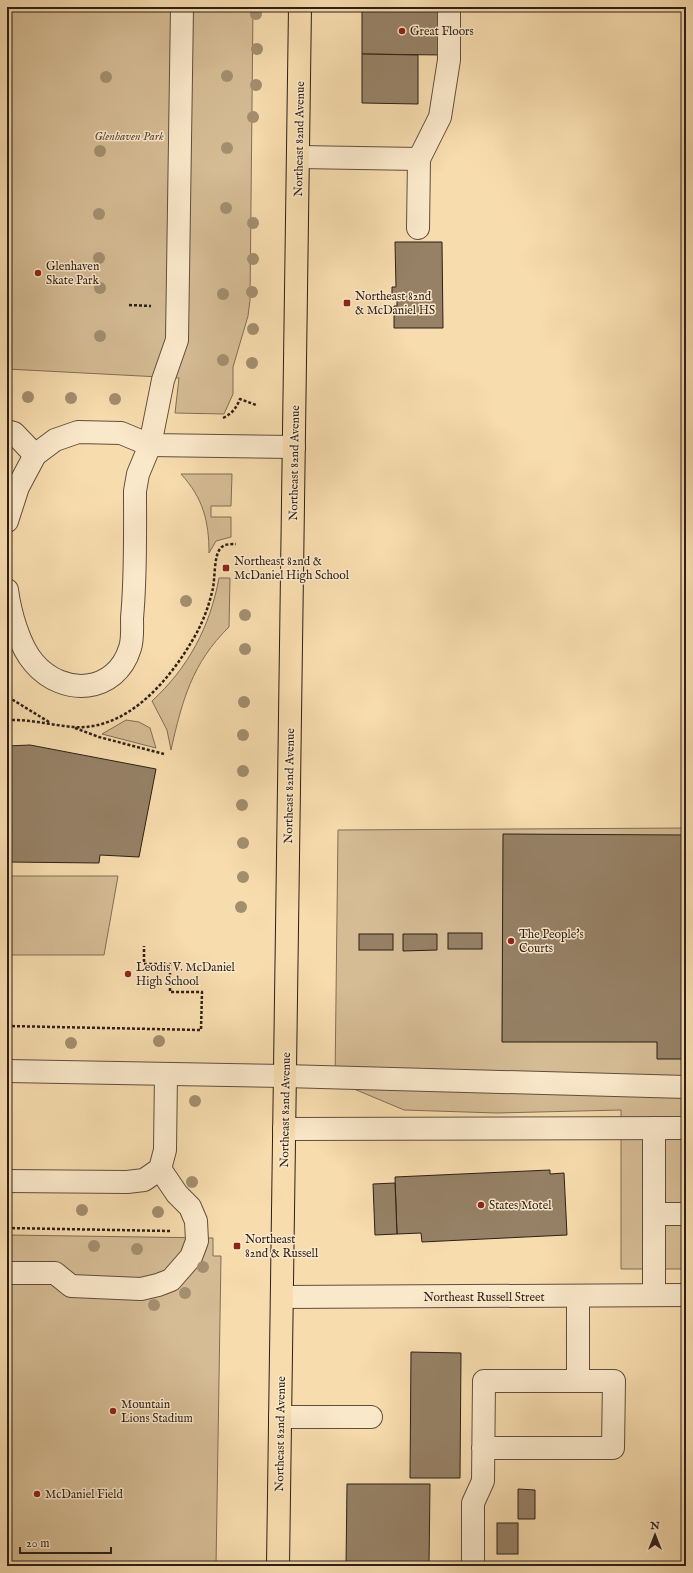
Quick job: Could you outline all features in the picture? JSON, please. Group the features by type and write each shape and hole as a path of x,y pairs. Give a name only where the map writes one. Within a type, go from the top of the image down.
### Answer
{"main road":[{"name":"Northeast 82nd Avenue","path":"278,1566 300,7"}],"street":[{"path":"7,590 17,632 33,662 47,676 61,684 84,687 104,681 120,667 130,648 134,601 135,491 138,474 150,445 163,380 177,340 182,7"},
{"path":"418,228 419,160 440,116 449,60 449,7"},
{"path":"299,157 419,160"},
{"path":"7,431 14,434 35,455"},
{"path":"7,521 18,486 35,455 54,440 78,432 121,433 150,445 294,447"},
{"path":"7,1071 285,1076 686,1087"},
{"path":"7,1181 127,1182 144,1180 160,1169 165,1150 166,1074"},
{"path":"654,1128 654,1295"},
{"path":"284,1129 686,1128"},
{"path":"7,1273 55,1273 71,1286 140,1289 171,1280 191,1257 197,1241 196,1221 190,1207 177,1194 160,1169"},
{"path":"654,1214 686,1214"},
{"name":"Northeast Russell Street","path":"282,1297 686,1295"},
{"path":"578,1296 578,1381"},
{"path":"473,1566 473,1503 483,1481 483,1448 484,1381 614,1381 613,1448 483,1448"},
{"path":"280,1417 371,1417"}],"path":[{"path":"7,691 13,700 51,723"},
{"path":"74,727 99,737 164,754"},
{"path":"7,1026 201,1030 202,992 170,992 170,964 144,964 144,946"},
{"path":"7,1228 196,1231"}],"green space":[{"name":"Glenhaven Park","path":"7,7 253,7 250,300 248,316 233,367 233,394 224,414 175,413 179,378 7,369"},
{"path":"181,474 232,474 231,506 211,506 211,517 231,517 231,537 216,541 209,553 208,531 200,501 189,483"},
{"path":"219,578 230,578 229,627 216,641 197,669 184,699 171,750 167,730 152,701 176,675 196,646 210,613"},
{"path":"126,720 139,722 150,728 156,748 102,734"},
{"name":"The People's Courts","path":"686,828 686,1269 621,1269 621,1110 497,1113 404,1110 335,1081 338,830"},
{"path":"7,876 118,876 104,955 7,955"},
{"name":"Mountain Lions Stadium","path":"7,1235 213,1238 213,1256 221,1256 216,1566 7,1566"}],"building":[{"name":"Great Floors","path":"362,7 442,7 442,55 362,54"},
{"path":"362,54 418,55 418,104 362,103"},
{"path":"395,242 442,242 443,328 394,328 394,306 397,306 397,300 392,300 392,287 396,287"},
{"path":"30,745 156,769 139,857 100,855 99,863 7,862 7,746"},
{"path":"503,834 686,835 686,1059 657,1059 657,1042 502,1042"},
{"path":"448,933 482,933 482,949 448,949"},
{"path":"359,934 393,934 393,950 359,950"},
{"path":"403,934 437,934 437,950 403,951"},
{"name":"States Motel","path":"550,1170 550,1174 564,1173 567,1235 422,1242 421,1233 397,1234 395,1177"},
{"path":"395,1183 397,1234 375,1235 373,1184"},
{"path":"411,1352 461,1353 460,1478 410,1478"},
{"path":"347,1484 430,1484 429,1566 346,1566"},
{"path":"518,1489 535,1490 535,1519 518,1519"},
{"path":"497,1523 518,1523 518,1554 497,1554"}],"place":[{"name":"Great Floors","path":"402,31"},
{"name":"Glenhaven Skate Park","path":"38,273"},
{"name":"Northeast 82nd & McDaniel HS","path":"347,303"},
{"name":"Northeast 82nd & McDaniel High School","path":"226,568"},
{"name":"The People's Courts","path":"511,941"},
{"name":"Leodis V. McDaniel High School","path":"128,974"},
{"name":"States Motel","path":"481,1205"},
{"name":"Northeast 82nd & Russell","path":"237,1246"},
{"name":"Mountain Lions Stadium","path":"113,1411"},
{"name":"McDaniel Field","path":"37,1494"}]}
